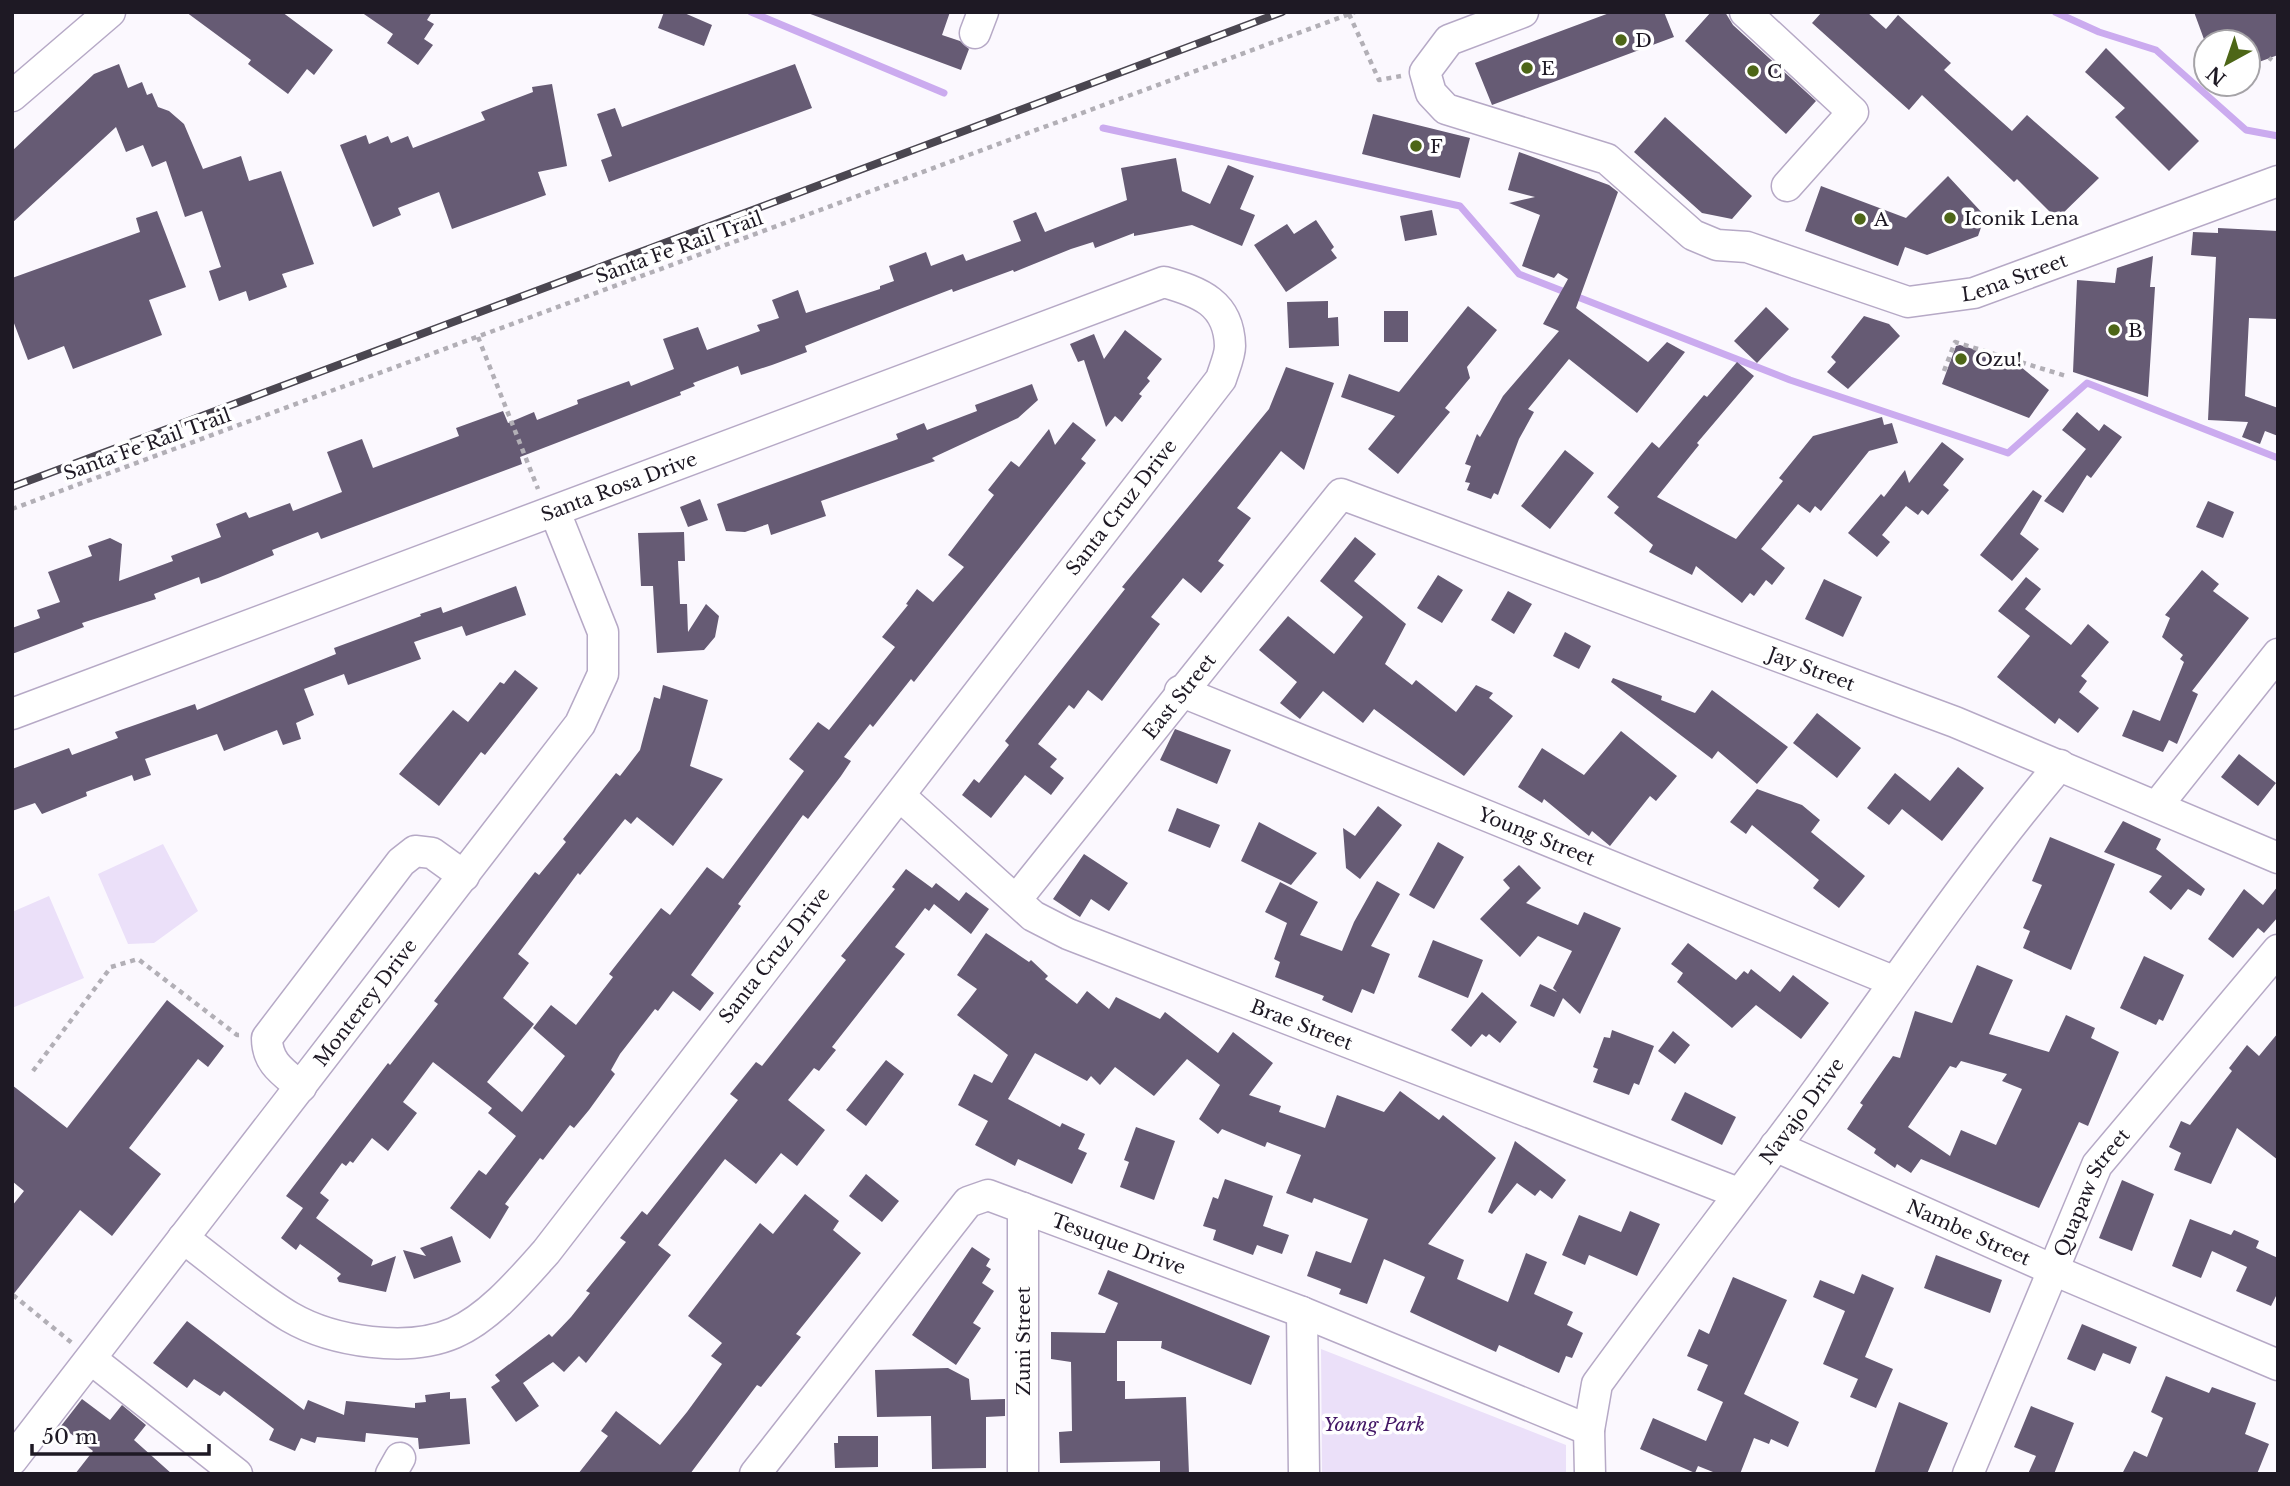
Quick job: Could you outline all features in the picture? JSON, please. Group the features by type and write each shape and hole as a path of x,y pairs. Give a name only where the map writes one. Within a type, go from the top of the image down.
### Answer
{"street":[{"path":"12,96 110,12"},
{"path":"1425,72 1448,40 1523,12"},
{"path":"1745,12 1853,113 1787,186"},
{"name":"Lena Street","path":"1425,72 1431,93 1446,109 1607,159 1693,235 1717,245 1748,247 1908,302 1975,293 2278,181"},
{"name":"Santa Rosa Drive","path":"12,714 1164,282 1198,292 1221,311"},
{"name":"Santa Cruz Drive","path":"183,1238 290,1317 340,1339 403,1343 454,1333 508,1295 545,1252 860,843 900,796 1221,379 1230,347 1221,311"},
{"name":"East Street","path":"1016,900 1180,691 1341,494"},
{"name":"Jay Street","path":"1341,494 1955,722 2278,858"},
{"name":"Monterey Drive","path":"12,1460 580,724 603,674 603,632 555,512"},
{"path":"2157,806 2278,654"},
{"name":"Young Street","path":"1180,691 1893,981"},
{"name":"Navajo Drive","path":"1590,1474 1589,1430 1597,1384 1775,1146 1893,981 2016,818 2060,765"},
{"name":"Brae Street","path":"900,796 1033,916 1068,934 1738,1193"},
{"path":"301,1087 277,1068 267,1054 267,1038 401,862 415,851 432,853 464,876"},
{"name":"Quapaw Street","path":"1968,1474 2051,1269 2098,1165 2278,950"},
{"name":"Nambe Street","path":"1775,1146 2051,1269 2278,1365"},
{"name":"Tesuque Drive","path":"755,1474 968,1202 988,1195 1302,1312 1589,1430"},
{"name":"Zuni Street","path":"1023,1208 1023,1474"},
{"path":"1302,1312 1304,1474"},
{"path":"91,1359 237,1474"}],"path":[{"path":"1352,13 1379,80 1425,72"},
{"name":"Santa Fe Rail Trail","path":"12,509 1352,13"},
{"path":"478,337 542,499 555,512"},
{"path":"1944,371 1955,342 2066,376"},
{"path":"33,1072 110,967 138,958 237,1035 250,1034"},
{"path":"13,1295 63,1335"}],"green space":[{"path":"163,844 198,911 154,943 128,944 98,874"},
{"path":"49,896 84,978 12,1008 12,912"},
{"name":"Young Park","path":"1321,1349 1566,1445 1566,1474 1322,1474"}],"building":[{"path":"186,12 282,12 333,50 314,75 307,69 288,94 248,64 251,60"},
{"path":"361,12 432,12 427,20 434,24 424,39 433,45 418,65 387,43 393,34"},
{"path":"664,12 682,12 712,25 704,46 658,28"},
{"path":"805,12 950,12 942,35 960,41 969,49 961,70"},
{"path":"1612,12 1664,12 1674,37 1492,105 1475,63"},
{"name":"C","path":"1711,12 1725,12 1733,25 1816,101 1786,134 1685,41"},
{"path":"1822,12 1867,12 1886,29 1898,15 1951,63 1944,70 2012,131 2027,115 2099,178 2057,219 2017,179 2014,182 1922,95 1909,110 1812,23"},
{"path":"2194,12 2278,12 2278,55 2262,61 2262,28 2200,28"},
{"path":"2106,48 2199,141 2169,171 2115,117 2125,108 2085,72"},
{"path":"119,64 128,88 142,82 147,95 152,93 158,107 169,111 184,124 203,169 241,156 249,181 281,171 314,264 282,274 287,287 249,301 246,291 219,301 209,271 221,267 202,211 185,217 166,161 152,167 143,145 126,152 116,127 12,223 12,151 94,74"},
{"path":"795,64 812,108 609,182 601,160 612,156 597,114 615,108 622,127"},
{"path":"552,84 567,166 538,172 546,195 452,229 439,192 398,208 401,215 373,227 340,145 366,135 369,144 388,136 391,143 408,136 413,148 485,120 481,112 533,92 532,87"},
{"name":"F","path":"1373,114 1470,138 1460,178 1362,154"},
{"path":"1665,117 1752,196 1732,219 1702,213 1634,152"},
{"path":"1519,152 1609,185 1618,192 1576,308 1648,362 1667,342 1685,352 1637,413 1569,359 1528,409 1534,412 1519,439 1498,495 1494,493 1491,499 1467,490 1470,483 1465,482 1471,466 1465,464 1477,434 1480,437 1503,396 1559,331 1543,324 1568,279 1558,273 1554,278 1522,266 1540,215 1509,203 1535,197 1508,190"},
{"path":"1176,158 1182,191 1210,204 1228,165 1254,176 1240,209 1255,215 1242,246 1192,225 1134,236 1134,233 1095,248 1093,242 1071,249 1014,272 1013,270 953,292 952,289 905,307 805,346 807,352 772,365 741,375 738,366 693,383 695,386 680,392 681,395 520,457 522,464 321,539 318,532 272,550 274,555 218,578 201,584 199,577 154,594 156,599 82,623 84,627 12,654 12,628 40,618 37,610 60,602 48,572 92,556 88,546 110,538 122,544 119,581 173,561 171,556 221,537 216,524 246,512 249,518 290,503 293,511 342,492 327,452 362,439 373,468 459,436 456,428 503,411 508,423 534,412 537,420 578,404 577,400 629,381 631,386 674,369 663,339 698,327 707,350 760,331 757,325 779,318 772,300 798,290 806,313 880,289 880,286 894,281 889,266 926,252 931,266 963,254 966,261 1021,241 1013,221 1036,212 1045,232 1127,200 1121,168"},
{"name":"A","path":"1948,176 1985,216 1978,236 1927,255 1905,247 1898,266 1805,231 1821,186 1906,218"},
{"path":"1432,210 1437,235 1405,241 1400,216"},
{"path":"157,211 186,287 149,300 162,335 73,369 64,346 28,360 12,318 12,278 140,232 136,218"},
{"path":"1316,220 1334,247 1331,250 1337,258 1286,292 1254,245 1287,224 1294,234"},
{"path":"2218,228 2278,231 2278,319 2249,318 2245,396 2278,408 2278,436 2265,431 2260,444 2242,437 2248,422 2208,420 2216,257 2191,255 2193,232 2218,233"},
{"name":"B","path":"2153,256 2150,287 2155,287 2148,397 2073,372 2077,280 2115,283 2117,268"},
{"path":"1328,301 1328,318 1338,317 1339,346 1289,348 1287,302"},
{"path":"1468,306 1497,330 1467,367 1470,378 1445,408 1450,412 1398,474 1368,449 1395,416 1341,397 1349,374 1399,392"},
{"path":"1766,307 1789,329 1757,363 1734,341"},
{"path":"1384,311 1408,311 1408,342 1384,342"},
{"path":"1864,316 1889,324 1900,336 1848,389 1827,372 1836,362 1831,357"},
{"path":"1125,330 1162,359 1147,378 1150,381 1139,394 1142,396 1122,422 1115,416 1106,427 1084,360 1078,362 1070,344 1094,334 1104,359"},
{"path":"1956,346 2015,362 2049,390 2029,418 1942,384"},
{"path":"1737,362 1754,376 1697,443 1699,445 1657,497 1736,539 1783,481 1779,478 1813,436 1882,417 1884,425 1892,423 1898,443 1869,451 1821,511 1815,506 1810,513 1798,504 1761,549 1785,568 1772,585 1766,580 1754,596 1750,593 1742,603 1696,566 1692,575 1649,552 1653,545 1614,513 1619,507 1607,497 1652,442 1659,448 1704,395 1707,397"},
{"path":"1286,367 1334,383 1304,470 1281,451 1237,508 1251,518 1218,561 1224,565 1201,593 1183,578 1151,617 1160,624 1102,701 1088,690 1074,709 1069,705 1038,744 1057,759 1050,767 1064,778 1051,795 1025,775 991,818 962,795 974,779 979,783 1009,745 1005,741 1125,589 1122,587 1269,409"},
{"path":"1032,384 1038,400 1018,418 932,458 935,461 821,501 826,516 771,535 768,524 745,532 726,531 717,504 898,439 896,434 924,423 927,430 977,411 975,405"},
{"path":"2077,412 2099,431 2104,424 2122,437 2091,478 2087,475 2063,513 2044,501 2086,449 2062,430"},
{"path":"1073,422 1096,440 1081,459 1086,463 914,682 911,679 873,727 870,724 844,757 851,761 841,776 808,819 803,815 738,904 741,906 691,975 714,993 700,1011 673,991 658,1011 655,1009 620,1054 611,1070 615,1074 589,1110 574,1128 570,1125 543,1160 540,1158 505,1204 509,1207 490,1239 450,1208 479,1170 486,1175 516,1136 488,1113 492,1108 433,1062 403,1102 417,1113 388,1151 372,1138 353,1163 350,1161 346,1166 342,1163 320,1193 329,1200 316,1218 373,1260 371,1266 396,1256 386,1292 339,1282 337,1278 341,1274 300,1244 296,1250 281,1238 303,1208 286,1196 388,1063 390,1065 438,1004 434,1001 535,872 539,875 566,842 563,839 616,773 620,776 640,750 654,697 660,699 663,685 708,700 690,766 723,779 673,846 637,817 631,824 625,819 580,875 578,873 518,954 529,963 503,998 534,1024 487,1082 522,1112 565,1056 533,1028 551,1005 576,1025 613,977 609,974 661,908 670,915 707,867 723,879 804,771 789,759 818,722 829,730 895,647 882,637 908,605 906,604 917,589 933,602 964,567 948,555 994,495 988,490 1011,461 1019,467 1049,429 1055,445"},
{"path":"1942,442 1964,459 1943,485 1949,490 1928,515 1922,510 1918,515 1906,506 1882,535 1890,542 1877,557 1848,533 1881,494 1884,497 1905,470 1909,483"},
{"path":"1565,450 1594,473 1550,529 1521,506"},
{"path":"2033,490 2042,496 2020,534 2039,549 2012,581 1980,555"},
{"path":"700,499 708,520 688,527 680,507"},
{"path":"2208,501 2234,512 2223,538 2196,527"},
{"path":"684,532 685,561 678,561 680,604 687,604 688,632 706,604 719,616 715,637 704,650 657,653 653,586 641,586 638,533"},
{"path":"1355,537 1376,554 1354,581 1406,624 1385,664 1412,685 1416,680 1456,712 1476,685 1493,693 1489,698 1513,716 1464,776 1374,709 1363,723 1323,691 1300,719 1280,703 1297,682 1259,650 1288,616 1334,654 1363,617 1320,581"},
{"path":"2202,570 2219,584 2213,591 2249,618 2192,691 2198,694 2177,744 2169,740 2163,752 2122,736 2133,710 2160,721 2184,662 2180,659 2183,655 2162,637 2170,618 2165,615"},
{"path":"1438,575 1463,590 1442,623 1417,608"},
{"path":"2026,577 2041,589 2025,609 2071,645 2088,624 2109,642 2081,676 2087,681 2079,692 2099,708 2078,733 2059,718 2055,724 1997,677 2030,636 1998,611"},
{"path":"1824,579 1862,597 1843,637 1805,619"},
{"path":"516,586 526,615 466,636 462,626 414,642 421,659 348,685 344,674 304,689 314,715 296,723 301,739 283,745 277,730 224,751 217,734 145,759 151,775 134,781 132,775 86,792 87,796 42,814 35,803 12,811 12,769 69,748 72,755 118,738 115,732 195,704 197,710 336,654 334,648 421,616 420,614 441,607 443,613"},
{"path":"1508,591 1532,604 1514,634 1491,620"},
{"path":"1565,632 1591,646 1579,669 1553,656"},
{"path":"515,670 538,688 485,755 481,752 439,806 399,774 453,710 468,722 500,682 504,684"},
{"path":"1613,678 1662,696 1661,700 1695,713 1712,690 1788,747 1757,784 1718,751 1712,759 1611,682"},
{"path":"1817,713 1861,748 1837,778 1793,743"},
{"path":"1175,729 1231,750 1217,784 1160,760"},
{"path":"1621,731 1677,776 1656,801 1650,796 1610,846 1592,831 1589,836 1544,799 1542,803 1518,787 1542,748 1584,775"},
{"path":"2239,754 2276,783 2258,806 2221,777"},
{"path":"1958,767 1984,788 1942,841 1902,809 1889,825 1867,808 1895,773 1930,801"},
{"path":"1757,789 1802,805 1820,820 1811,832 1865,876 1839,908 1813,888 1819,880 1752,825 1746,834 1730,822"},
{"path":"1378,806 1402,825 1360,879 1346,868 1343,828 1355,836"},
{"path":"1177,808 1220,825 1210,848 1168,831"},
{"path":"2123,821 2161,839 2156,849 2205,889 2201,896 2188,889 2171,910 2149,892 2162,876 2104,852"},
{"path":"1259,822 1317,853 1291,885 1241,861"},
{"path":"2050,837 2115,864 2071,970 2023,948 2030,931 2023,928 2042,885 2032,881"},
{"path":"1438,842 1464,857 1434,909 1409,895"},
{"path":"1084,854 1128,883 1109,911 1091,899 1080,917 1053,899"},
{"path":"1519,865 1541,888 1526,903 1578,925 1584,912 1621,928 1580,1014 1563,998 1554,1017 1530,1006 1540,984 1557,992 1553,988 1572,951 1538,936 1520,957 1480,919 1510,888 1503,880"},
{"path":"906,869 932,888 936,883 959,901 966,892 989,909 971,934 934,904 929,911 925,908 895,947 905,954 832,1047 836,1050 819,1071 814,1068 788,1100 825,1130 797,1166 781,1153 756,1184 725,1159 658,1245 671,1255 586,1363 579,1356 564,1372 553,1362 523,1383 539,1406 516,1422 491,1387 500,1381 495,1375 549,1334 552,1337 571,1317 590,1293 586,1291 626,1242 620,1238 642,1211 647,1215 738,1100 730,1094 756,1062 762,1066 846,960 841,956 895,889 892,887"},
{"path":"1377,881 1400,894 1371,946 1390,954 1374,994 1362,989 1352,1013 1322,1000 1324,996 1275,977 1280,962 1274,959 1287,923 1265,912 1280,882 1318,902 1300,935 1342,951 1354,922"},
{"path":"2278,886 2278,917 2264,933 2258,928 2233,958 2208,939 2244,889 2263,905"},
{"path":"986,933 1029,962 1031,960 1048,976 1045,979 1077,1004 1087,991 1109,1009 1116,997 1160,1019 1165,1012 1218,1053 1233,1032 1273,1063 1249,1095 1281,1106 1279,1112 1325,1128 1337,1095 1384,1112 1400,1091 1439,1120 1443,1115 1496,1158 1428,1244 1464,1260 1457,1279 1508,1302 1526,1253 1547,1262 1534,1294 1573,1312 1567,1325 1583,1333 1572,1358 1566,1356 1559,1373 1499,1345 1496,1352 1410,1312 1425,1277 1384,1259 1367,1304 1339,1294 1341,1289 1307,1276 1316,1251 1351,1263 1368,1219 1314,1198 1312,1203 1286,1193 1301,1155 1267,1142 1265,1147 1222,1129 1218,1134 1199,1119 1220,1085 1187,1059 1154,1096 1115,1067 1100,1085 1091,1076 1087,1081 1035,1053 1008,1099 1060,1127 1062,1123 1085,1134 1078,1149 1087,1153 1072,1184 1018,1159 1015,1166 975,1145 988,1121 958,1105 974,1074 992,1083 1008,1055 957,1015 977,989 957,975"},
{"path":"1433,940 1483,960 1468,998 1418,977"},
{"path":"1688,943 1736,980 1744,971 1748,974 1751,969 1780,992 1793,975 1829,1003 1801,1039 1756,1005 1732,1028 1677,982 1683,973 1671,964"},
{"path":"2144,956 2184,975 2163,1021 2159,1019 2156,1025 2120,1008"},
{"path":"1977,965 2013,980 1989,1034 2049,1052 2066,1015 2095,1028 2091,1038 2119,1052 2088,1126 2079,1122 2039,1208 1921,1159 1911,1173 1897,1164 1895,1168 1874,1153 1876,1149 1847,1129 1863,1105 1860,1103 1893,1056 1900,1058 1915,1011 1952,1023","holes":["1961,1061 2007,1074 2002,1081 2022,1089 1996,1145 1961,1130 1950,1156 1908,1127 1950,1066 1956,1068"]},
{"path":"1482,992 1517,1022 1500,1043 1489,1034 1486,1037 1482,1034 1471,1047 1451,1030"},
{"path":"167,1000 224,1046 208,1067 198,1059 129,1148 161,1174 112,1236 80,1210 12,1296 12,1206 24,1191 12,1181 12,1085 67,1128"},
{"path":"1612,1030 1654,1046 1639,1085 1634,1083 1629,1095 1593,1082 1598,1069 1593,1067 1604,1037 1610,1038"},
{"path":"1673,1031 1690,1045 1675,1064 1658,1051"},
{"path":"2278,1033 2278,1160 2237,1128 2211,1184 2174,1170 2181,1153 2169,1147 2181,1121 2190,1125 2232,1071 2229,1068 2247,1045 2259,1056"},
{"path":"886,1060 904,1074 866,1126 846,1110"},
{"path":"1685,1092 1736,1117 1722,1145 1671,1120"},
{"path":"1136,1127 1175,1141 1154,1200 1120,1187 1129,1162 1124,1160"},
{"path":"1515,1141 1566,1180 1552,1199 1540,1190 1535,1196 1517,1183 1492,1214 1488,1212"},
{"path":"866,1174 899,1201 882,1222 849,1196"},
{"path":"1225,1179 1273,1196 1263,1226 1289,1235 1282,1254 1257,1245 1253,1255 1213,1240 1216,1230 1203,1226 1213,1197 1218,1199"},
{"path":"2122,1180 2154,1194 2132,1251 2099,1238"},
{"path":"805,1194 839,1221 833,1230 861,1253 796,1334 801,1337 761,1387 757,1385 690,1474 578,1474 608,1436 601,1431 616,1411 660,1445 687,1412 722,1364 711,1356 722,1343 688,1316 760,1223 773,1234"},
{"path":"1630,1211 1660,1224 1637,1276 1589,1255 1585,1265 1562,1255 1579,1215 1621,1232"},
{"path":"2190,1219 2231,1235 2234,1230 2259,1241 2256,1248 2278,1258 2278,1292 2271,1306 2236,1291 2247,1267 2212,1251 2201,1278 2172,1266"},
{"path":"452,1236 461,1262 414,1279 403,1250 426,1256 420,1248"},
{"path":"972,1247 990,1259 986,1266 991,1269 982,1283 994,1291 973,1323 981,1328 956,1365 912,1335"},
{"path":"1936,1255 2002,1280 1990,1313 1924,1288"},
{"path":"1108,1270 1270,1336 1251,1385 1161,1348 1162,1341 1117,1341 1117,1381 1125,1381 1125,1399 1186,1397 1189,1474 1160,1474 1160,1461 1060,1463 1059,1432 1072,1431 1071,1362 1051,1359 1051,1332 1105,1333 1118,1303 1098,1294"},
{"path":"1862,1274 1894,1288 1865,1357 1893,1369 1876,1408 1850,1397 1858,1379 1823,1364 1845,1311 1813,1297 1820,1280 1854,1294"},
{"path":"1733,1277 1787,1300 1744,1394 1799,1422 1788,1447 1771,1439 1769,1444 1754,1438 1740,1474 1718,1474 1698,1466 1695,1473 1640,1449 1653,1418 1706,1441 1723,1402 1697,1390 1708,1365 1687,1356 1699,1329 1709,1334"},
{"path":"187,1321 304,1410 308,1400 344,1415 346,1401 415,1408 415,1403 426,1402 425,1395 450,1392 450,1399 466,1398 470,1444 419,1449 418,1438 366,1433 365,1442 317,1437 315,1443 301,1438 295,1451 269,1440 274,1429 224,1391 220,1396 194,1379 187,1388 153,1363"},
{"path":"2082,1324 2137,1347 2130,1364 2103,1353 2095,1371 2067,1359"},
{"path":"948,1368 969,1379 971,1400 1005,1399 1005,1416 986,1417 986,1468 932,1469 931,1416 877,1417 875,1370"},
{"path":"2166,1376 2209,1393 2212,1387 2256,1403 2245,1434 2269,1444 2257,1474 2122,1474 2134,1451 2147,1457 2163,1418 2151,1412"},
{"path":"82,1399 110,1420 122,1405 146,1425 134,1440 172,1474 75,1474 93,1451 61,1426"},
{"path":"1899,1402 1948,1423 1927,1474 1874,1474"},
{"path":"2031,1406 2074,1423 2054,1474 2028,1474 2036,1456 2014,1447"},
{"path":"838,1436 878,1436 878,1467 835,1468 834,1443 838,1443"}],"waterway":[{"path":"751,12 944,93"},
{"path":"2055,12 2099,32 2156,50 2246,130 2278,136"},
{"path":"1103,128 1460,206 1519,274 1790,380 2008,453 2087,383 2278,458"}],"railway":[{"path":"12,487 1282,12"}],"place":[{"name":"D","path":"1621,40"},
{"name":"E","path":"1527,68"},
{"name":"C","path":"1753,71"},
{"name":"F","path":"1416,146"},
{"name":"Iconik Lena","path":"1950,218"},
{"name":"A","path":"1860,219"},
{"name":"B","path":"2114,330"},
{"name":"Ozu!","path":"1961,359"}]}
